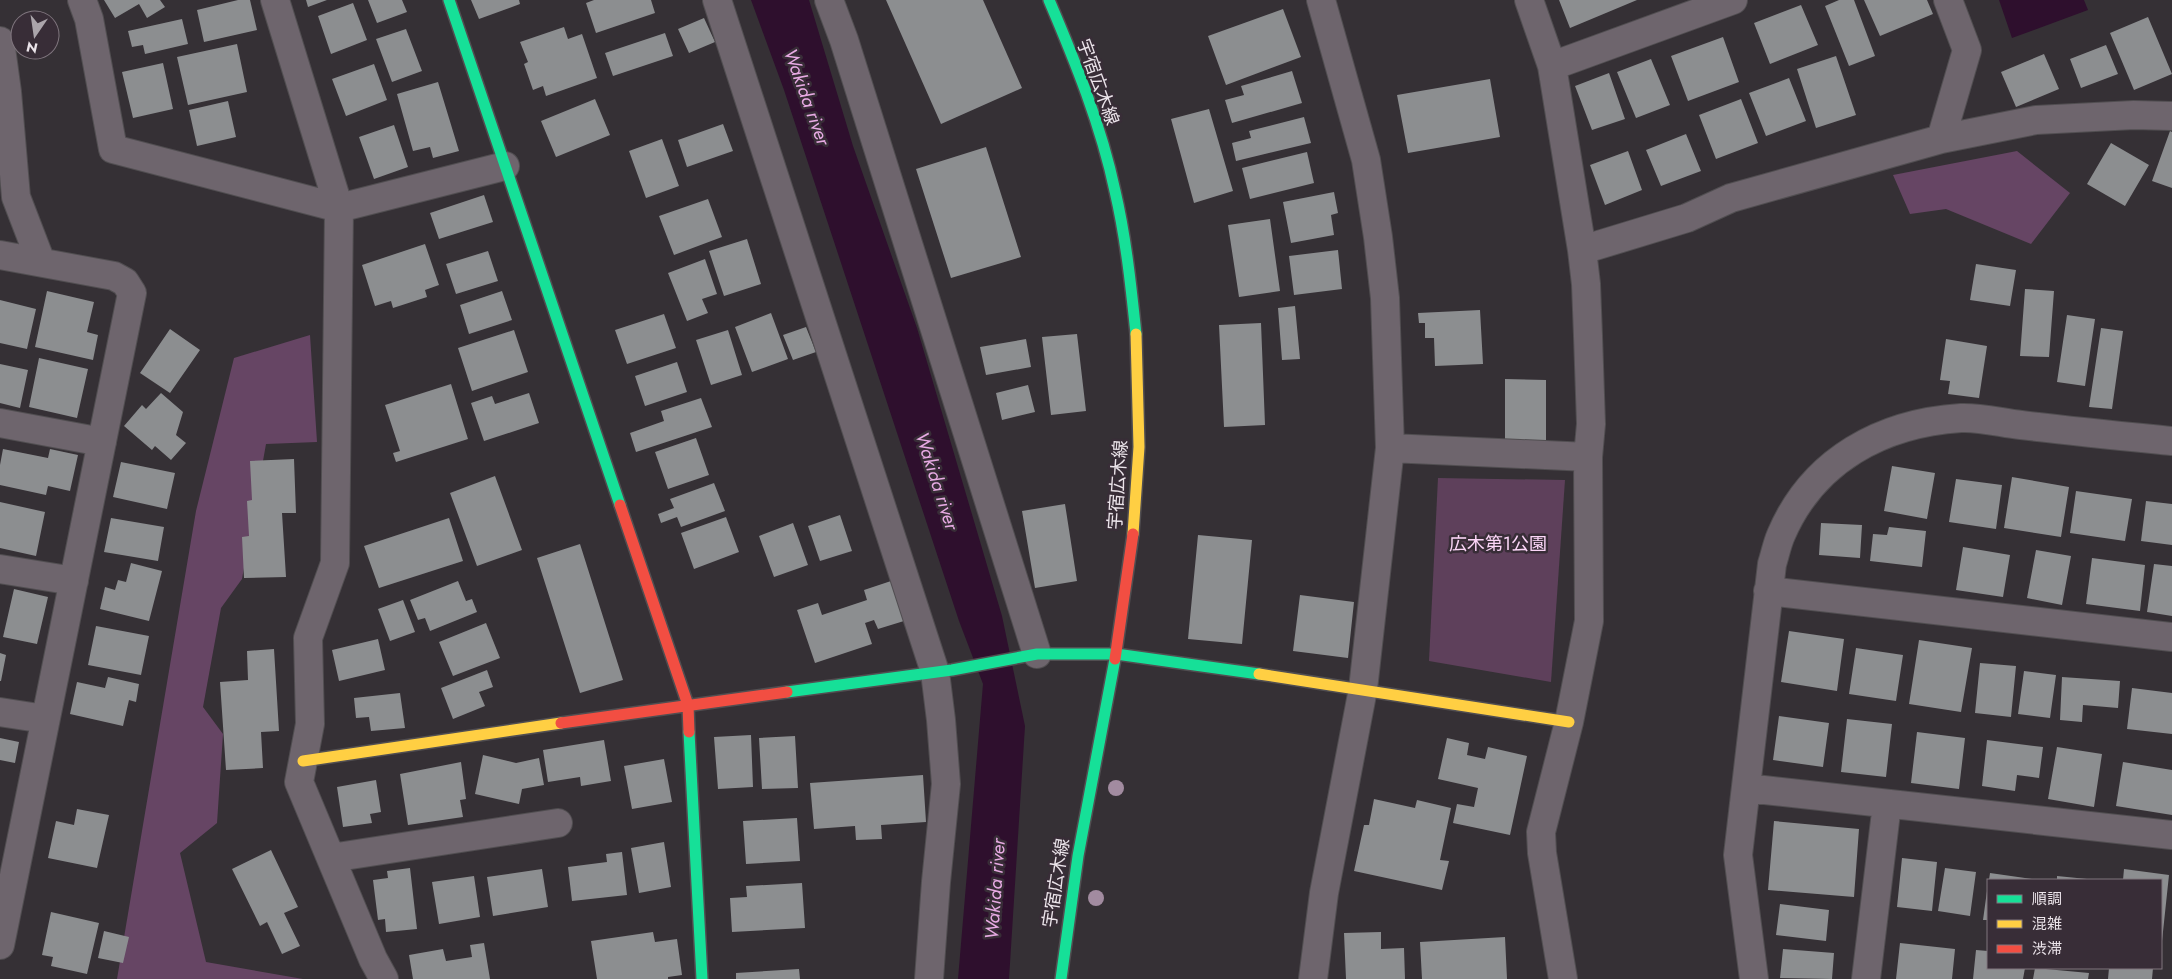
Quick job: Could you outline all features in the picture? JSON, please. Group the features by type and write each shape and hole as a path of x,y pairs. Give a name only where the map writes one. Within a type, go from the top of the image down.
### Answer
{"street":[{"path":"82,0 89,19 113,149 339,208 506,166"},
{"path":"275,0 339,208 335,563 308,638 310,724 299,782 373,959 384,979"},
{"path":"449,0 688,705 702,979"},
{"path":"717,0 943,671 946,784 929,979"},
{"path":"829,0 847,49 1029,656"},
{"name":"宇宿広木線","path":"1049,0 1091,110 1114,186 1129,272 1138,357 1139,429 1135,520 1116,654 1084,812 1065,935 1061,979"},
{"path":"1313,979 1324,893 1364,689 1390,448 1385,298 1378,237 1366,160 1321,0"},
{"path":"1529,0 1552,66 1582,250 1586,284 1589,355 1589,620 1569,722 1541,832 1542,853 1563,979"},
{"path":"1552,66 1733,0"},
{"path":"1941,140 1967,50 1948,0"},
{"path":"0,41 16,198 41,262"},
{"path":"1582,250 1687,218 1731,198 1941,140 2036,120 2172,116"},
{"path":"0,255 114,276 125,282 132,293 46,719 7,876 0,945"},
{"path":"1754,979 1738,856 1772,564 1780,536 1795,507 1820,478 1843,456 1880,435 1920,423 1963,418 2172,441"},
{"path":"0,423 102,442"},
{"path":"1390,448 1588,457"},
{"path":"0,568 74,581"},
{"path":"1768,592 2172,637"},
{"path":"303,761 688,705 943,671 1029,656 1116,654 1364,689 1569,722"},
{"path":"0,712 46,719"},
{"path":"1746,788 2172,835"},
{"path":"1866,979 1887,804"},
{"path":"331,858 558,823"}],"green space":[{"name":"広木第1公園","path":"1438,478 1565,480 1551,682 1429,661"}],"shaded area":[{"path":"2017,151 2070,193 2031,244 1946,209 1910,214 1893,175"},
{"path":"310,335 317,442 266,444 242,579 221,608 203,707 223,734 217,823 180,853 206,962 303,979 117,979 196,511 234,358"}],"water":[{"name":"Wakida river","path":"751,0 809,0 853,146 917,328 1002,616 1025,726 1009,979 958,979 983,684 959,621 784,90"},
{"path":"1999,0 2084,0 2088,10 2012,38"}],"building":[{"path":"104,0 160,0 165,7 147,18 139,4 115,18"},
{"path":"238,0 250,0 257,30 204,42 197,10"},
{"path":"306,0 327,0 308,7"},
{"path":"368,0 402,0 407,12 377,23"},
{"path":"471,0 519,0 520,4 479,19"},
{"path":"594,0 651,0 655,13 596,33 586,3"},
{"path":"886,0 983,0 1022,88 941,124"},
{"path":"1559,0 1637,0 1570,28"},
{"path":"1839,0 1854,0 1875,56 1849,66 1825,6"},
{"path":"1864,0 1927,0 1933,14 1880,36"},
{"path":"353,3 367,40 331,54 318,16"},
{"path":"1801,5 1818,45 1770,64 1754,23"},
{"path":"1283,9 1301,57 1226,85 1208,36"},
{"path":"2148,17 2172,74 2134,90 2110,33"},
{"path":"704,18 715,42 689,53 678,29"},
{"path":"182,19 188,44 145,54 143,45 132,47 128,31"},
{"path":"564,27 568,39 582,34 597,78 546,96 543,86 533,90 524,64 528,62 520,42"},
{"path":"406,29 422,71 392,82 376,39"},
{"path":"665,33 673,56 613,76 605,53"},
{"path":"1723,37 1739,82 1688,101 1671,56"},
{"path":"237,44 247,92 188,105 177,57"},
{"path":"2106,45 2118,74 2081,88 2070,59"},
{"path":"2044,54 2059,89 2016,107 2001,72"},
{"path":"1836,56 1856,115 1816,128 1797,69"},
{"path":"1651,59 1670,105 1636,118 1617,72"},
{"path":"163,63 173,109 133,118 122,72"},
{"path":"374,64 387,100 346,116 332,79"},
{"path":"1292,71 1302,103 1232,123 1225,100 1244,95 1241,86"},
{"path":"1609,73 1625,119 1592,130 1575,86"},
{"path":"1789,78 1806,121 1766,136 1749,93"},
{"path":"1490,79 1500,137 1408,153 1397,95"},
{"path":"438,82 459,151 433,158 430,147 413,151 397,94"},
{"path":"595,99 610,135 556,157 541,121"},
{"path":"1741,99 1758,143 1716,159 1699,115"},
{"path":"228,101 236,137 197,146 189,110"},
{"path":"1209,109 1233,191 1194,203 1171,119"},
{"path":"1304,117 1311,143 1236,161 1232,143 1251,138 1249,131"},
{"path":"723,124 733,151 687,167 678,140"},
{"path":"394,125 408,167 374,179 359,137"},
{"path":"2170,131 2172,132 2172,188 2152,181"},
{"path":"1686,134 1701,171 1661,186 1646,150"},
{"path":"662,139 679,186 646,198 629,151"},
{"path":"2111,143 2149,165 2125,206 2087,184"},
{"path":"986,147 1021,257 951,278 916,169"},
{"path":"1628,151 1642,190 1605,205 1590,165"},
{"path":"1307,152 1314,183 1250,199 1242,168"},
{"path":"1334,192 1338,213 1331,215 1334,235 1291,243 1283,202"},
{"path":"484,195 493,222 439,239 430,213"},
{"path":"708,199 722,237 674,255 659,216"},
{"path":"1270,219 1280,291 1239,297 1228,225"},
{"path":"747,239 761,284 724,296 709,251"},
{"path":"425,244 439,285 425,290 427,297 393,308 391,301 375,306 362,265"},
{"path":"1338,250 1342,289 1294,295 1289,256"},
{"path":"488,251 498,281 456,294 446,264"},
{"path":"705,259 717,294 702,299 708,313 687,321 668,273"},
{"path":"1976,264 2016,270 2010,306 1970,300"},
{"path":"2025,289 2054,291 2049,357 2020,356"},
{"path":"47,291 94,302 87,332 98,335 93,360 35,347"},
{"path":"502,291 512,320 469,334 460,305"},
{"path":"0,300 36,309 27,349 0,343"},
{"path":"1295,306 1300,359 1282,360 1278,308"},
{"path":"1480,310 1483,364 1435,366 1434,338 1425,338 1425,323 1419,323 1418,313"},
{"path":"771,313 788,359 752,372 735,327"},
{"path":"664,314 676,348 627,364 615,330"},
{"path":"2067,315 2095,319 2085,386 2057,382"},
{"path":"1261,323 1265,425 1224,427 1219,325"},
{"path":"806,327 816,352 793,360 783,335"},
{"path":"2101,328 2123,331 2112,409 2089,407"},
{"path":"170,329 200,350 170,393 140,373"},
{"path":"514,330 528,372 472,391 458,348"},
{"path":"728,330 742,375 711,385 696,340"},
{"path":"1077,334 1086,411 1051,415 1042,337"},
{"path":"1026,339 1031,367 986,375 980,347"},
{"path":"1946,339 1987,346 1979,398 1948,394 1950,381 1940,380"},
{"path":"39,358 88,369 77,418 29,407"},
{"path":"677,362 687,392 645,406 635,376"},
{"path":"0,364 28,370 20,408 0,403"},
{"path":"1505,379 1546,380 1546,443 1505,443"},
{"path":"451,384 468,439 396,462 393,453 400,451 385,405"},
{"path":"1028,385 1035,412 1002,420 996,393"},
{"path":"161,393 183,412 176,435 186,443 171,460 155,446 152,450 124,426 142,405 146,409"},
{"path":"529,393 539,423 484,441 471,403 492,396 495,404"},
{"path":"701,398 712,427 636,452 630,433 664,421 661,411"},
{"path":"696,438 709,475 668,489 655,452"},
{"path":"3,449 48,458 50,449 78,455 70,491 48,486 46,495 0,485 0,465"},
{"path":"294,459 296,513 282,513 286,577 244,578 242,537 249,536 247,501 252,500 250,461"},
{"path":"121,462 175,473 167,509 113,497"},
{"path":"1892,466 1935,473 1927,519 1884,511"},
{"path":"495,476 522,550 477,566 450,493"},
{"path":"2012,477 2069,487 2061,537 2004,528"},
{"path":"1956,479 2002,485 1996,529 1949,522"},
{"path":"714,483 725,511 681,527 677,517 661,523 658,514 674,508 670,499"},
{"path":"2076,491 2132,499 2125,541 2070,533"},
{"path":"2146,501 2172,504 2172,545 2141,541"},
{"path":"0,502 45,512 36,556 0,548"},
{"path":"1065,504 1077,581 1035,588 1022,511"},
{"path":"840,515 852,551 820,561 808,526"},
{"path":"726,517 739,552 694,569 681,533"},
{"path":"111,518 164,527 158,561 104,552"},
{"path":"449,518 463,561 379,588 364,546"},
{"path":"793,523 808,565 774,577 759,536"},
{"path":"1821,523 1862,525 1860,558 1819,555"},
{"path":"1889,527 1926,531 1922,567 1870,561 1873,534 1887,535"},
{"path":"1198,535 1252,540 1242,644 1188,639"},
{"path":"580,544 623,680 580,693 537,558"},
{"path":"1963,547 2010,555 2003,597 1956,590"},
{"path":"2036,550 2071,556 2062,605 2027,598"},
{"path":"2092,558 2145,565 2140,611 2086,604"},
{"path":"131,563 162,571 149,621 100,609 105,587 115,590 118,580 126,582"},
{"path":"2154,564 2172,566 2172,616 2147,612"},
{"path":"458,581 466,601 472,599 477,612 430,631 425,618 418,620 410,600"},
{"path":"891,581 904,621 878,629 874,620 865,623 872,644 815,663 797,610 818,603 822,615 867,600 864,590"},
{"path":"14,589 48,597 37,644 3,637"},
{"path":"1300,595 1354,602 1348,658 1293,651"},
{"path":"403,600 415,632 390,641 378,609"},
{"path":"486,623 500,658 453,676 439,642"},
{"path":"96,626 149,636 141,675 88,665"},
{"path":"1789,631 1844,639 1837,691 1781,682"},
{"path":"378,639 385,670 339,681 332,650"},
{"path":"1919,640 1972,648 1961,712 1909,704"},
{"path":"1856,648 1903,655 1896,701 1849,694"},
{"path":"274,649 279,731 261,732 263,768 226,770 220,682 248,680 247,651"},
{"path":"0,653 6,655 1,681 0,681"},
{"path":"1980,663 2016,666 2011,717 1975,713"},
{"path":"487,670 493,687 479,692 485,706 453,719 441,688"},
{"path":"2024,671 2056,675 2050,718 2018,714"},
{"path":"108,677 139,684 136,702 129,700 123,726 70,714 77,682 105,688"},
{"path":"2062,677 2120,681 2118,708 2083,705 2082,722 2060,720"},
{"path":"2132,688 2172,693 2172,734 2127,729"},
{"path":"400,693 405,728 371,731 369,717 356,718 354,698"},
{"path":"1779,716 1829,723 1823,767 1773,760"},
{"path":"1847,719 1892,724 1886,777 1841,772"},
{"path":"1917,732 1965,738 1959,789 1911,783"},
{"path":"751,735 753,787 718,789 714,737"},
{"path":"795,736 798,788 762,789 759,738"},
{"path":"0,738 19,742 15,763 0,760"},
{"path":"1447,738 1469,743 1467,755 1485,759 1488,747 1527,756 1510,835 1453,823 1457,804 1474,807 1478,788 1438,779"},
{"path":"604,740 611,781 581,786 580,777 548,782 543,750"},
{"path":"1987,740 2043,747 2039,778 2017,775 2015,791 1982,786"},
{"path":"2057,747 2102,754 2094,807 2048,799"},
{"path":"483,755 516,763 539,758 544,785 522,789 519,804 475,794"},
{"path":"664,759 672,802 632,809 624,766"},
{"path":"461,762 466,799 460,800 463,817 408,825 400,774"},
{"path":"2123,762 2172,770 2172,815 2116,806"},
{"path":"923,775 926,822 881,825 882,839 856,840 855,826 814,829 810,783"},
{"path":"376,780 381,812 370,814 372,823 343,827 337,787"},
{"path":"1374,799 1415,808 1417,800 1451,808 1440,860 1449,861 1442,890 1354,871 1364,825 1369,825"},
{"path":"77,809 109,815 97,868 48,858 56,821 74,825"},
{"path":"797,818 800,861 746,864 743,821"},
{"path":"1774,821 1859,829 1854,897 1768,890"},
{"path":"664,842 671,887 639,893 631,848"},
{"path":"271,850 298,907 284,913 300,946 282,954 267,922 260,926 232,869"},
{"path":"622,852 627,895 572,901 568,867 607,862 606,854"},
{"path":"1902,858 1937,862 1932,911 1897,907"},
{"path":"410,868 417,929 386,932 385,919 378,920 373,880 388,878 387,871"},
{"path":"1945,868 1976,872 1970,916 1938,911"},
{"path":"542,869 548,907 493,916 487,877"},
{"path":"2124,869 2169,875 2162,941 2162,879 2123,879"},
{"path":"1990,873 2032,879 1989,879"},
{"path":"474,876 480,917 439,924 432,882"},
{"path":"2057,876 2087,879 2057,879"},
{"path":"802,883 805,928 732,932 730,898 747,897 746,886"},
{"path":"1987,891 1987,920 1983,920"},
{"path":"1780,904 1829,910 1826,941 1776,935"},
{"path":"51,912 99,923 87,974 51,966 53,957 42,955"},
{"path":"104,931 129,937 123,963 98,958"},
{"path":"653,932 655,942 677,939 682,975 668,977 668,979 597,979 591,941"},
{"path":"1381,932 1381,949 1404,948 1405,979 1346,979 1344,933"},
{"path":"1505,937 1507,979 1422,979 1420,942"},
{"path":"484,943 490,979 413,979 409,955 443,949 446,961 472,957 470,945"},
{"path":"1900,943 1955,949 1952,979 1896,979"},
{"path":"1783,949 1834,953 1832,979 1780,978"},
{"path":"1976,950 1987,951 1987,969 2025,969 2023,979 1973,979"},
{"path":"799,969 800,979 736,979 736,973"},
{"path":"2035,969 2089,973 2088,979 2033,979"},
{"path":"2109,969 2153,969 2152,979 2108,979"}],"traffic: fast":[{"path":"449,0 620,505"},
{"path":"1049,0 1086,94 1109,166 1125,244 1136,334"},
{"path":"787,692 952,670 1037,654 1116,654 1259,674"},
{"path":"1061,979 1078,856 1115,659"},
{"path":"689,732 702,979"}],"traffic: slow":[{"path":"1133,534 1139,447 1136,334"},
{"path":"1259,674 1569,722"},
{"path":"303,761 561,723"}],"traffic: jam":[{"path":"620,505 688,705 689,732"},
{"path":"1115,659 1133,534"},
{"path":"561,723 787,692"}]}
